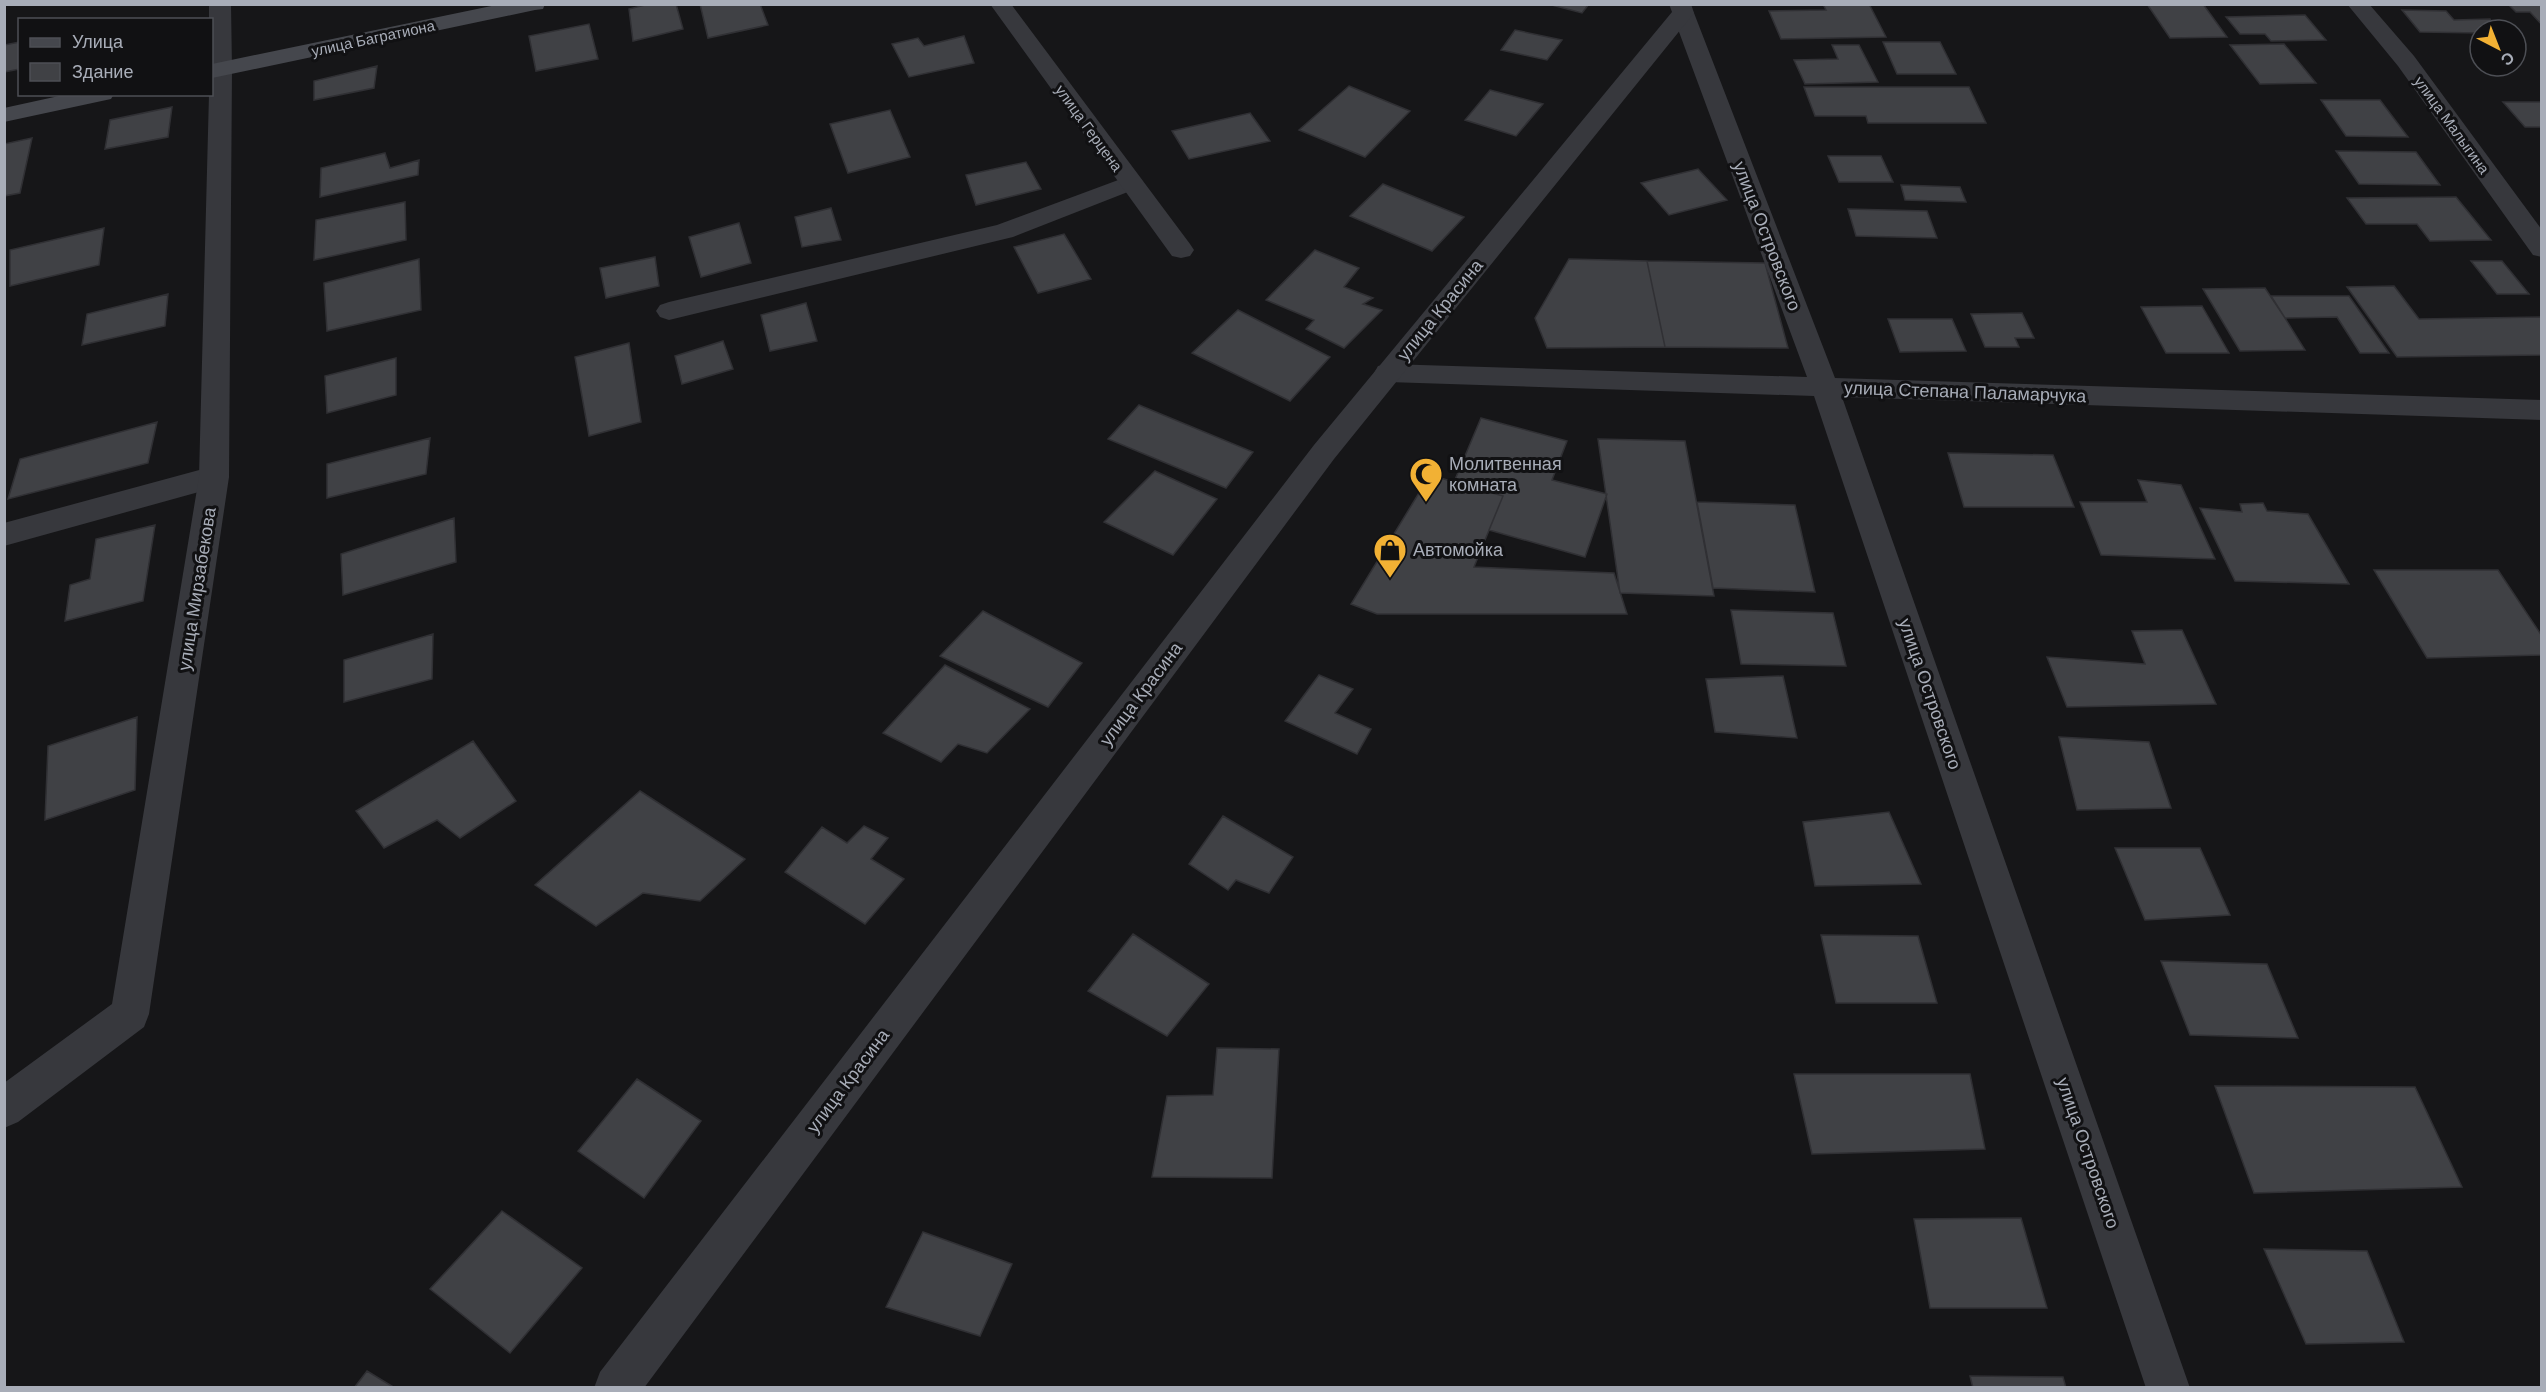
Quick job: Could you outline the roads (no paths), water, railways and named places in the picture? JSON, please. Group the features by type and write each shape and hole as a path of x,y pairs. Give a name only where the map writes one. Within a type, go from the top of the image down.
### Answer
{"main road":[{"name":"улица Багратиона","path":"216,70 535,4"},
{"path":"4,115 94,96"}],"street":[{"name":"улица Мирзабекова","path":"4,1108 130,1014 214,477 216,70 219,4"},
{"name":"улица Герцена","path":"1000,4 1129,183 1181,250"},
{"name":"улица Малыгина","path":"2357,4 2406,61 2541,249"},
{"name":"улица Красина","path":"616,1388 1324,452 1681,9"},
{"name":"улица Островского","path":"1681,9 1825,388 2168,1388"},
{"path":"669,311 1004,231 1129,183"},
{"name":"улица Степана Паламарчука","path":"1388,374 2541,410"},
{"path":"4,535 214,477"}],"place":[{"name":"Молитвенная комната","path":"1426,503"},
{"name":"Автомойка","path":"1390,579"}]}
